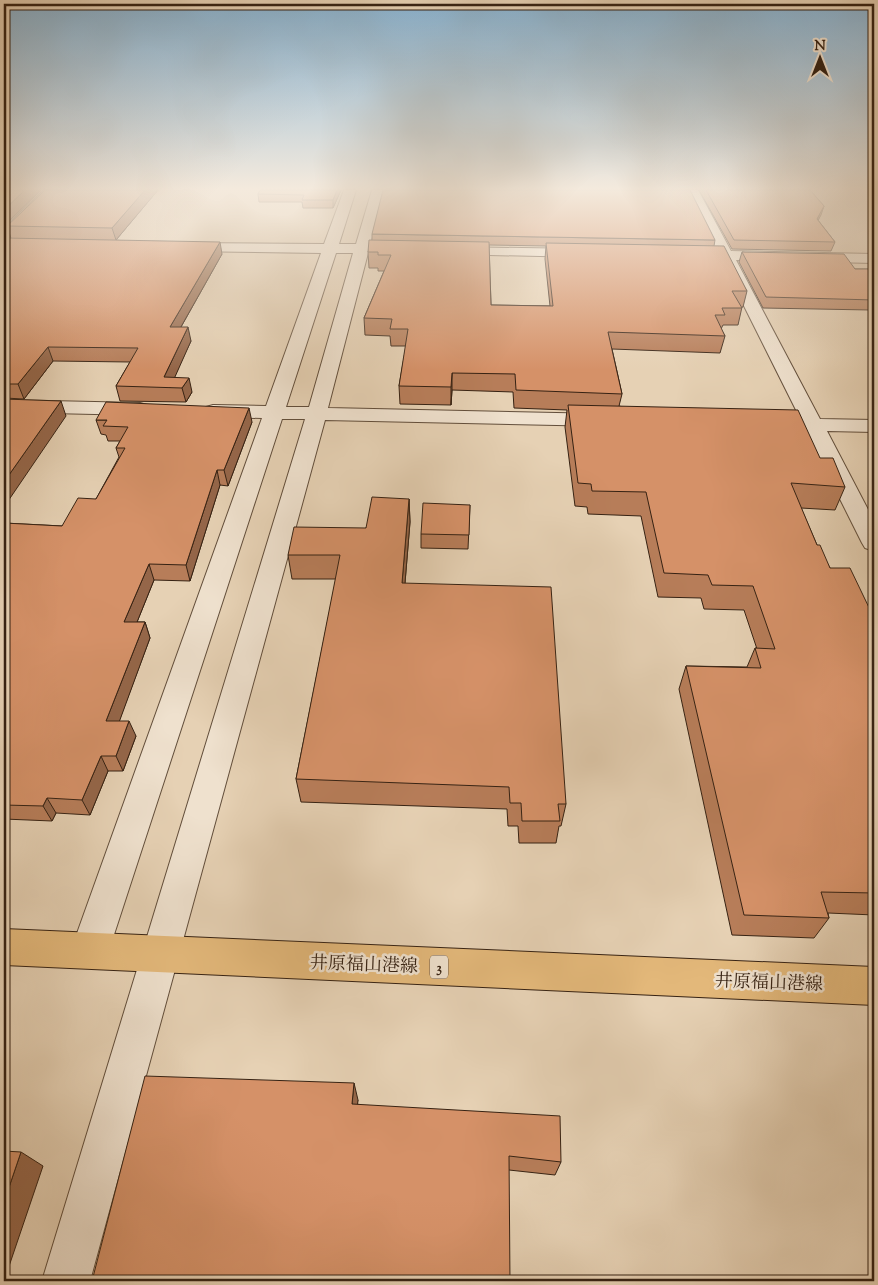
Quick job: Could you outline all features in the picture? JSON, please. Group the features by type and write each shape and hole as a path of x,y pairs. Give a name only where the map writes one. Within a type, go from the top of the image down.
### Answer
{"main road":[{"name":"井原福山港線","path":"4,947 90,950 160,956 874,986"}],"street":[{"path":"90,950 330,250"},
{"path":"66,1281 317,413 360,250"},
{"path":"440,250 598,253"},
{"path":"723,250 874,542"},
{"path":"677,255 874,258"},
{"path":"4,406 164,410"},
{"path":"194,410 625,420"},
{"path":"745,424 874,426"}],"building":[{"path":"4,250 215,250 170,327 188,327 164,377 189,378 182,388 116,386 138,348 48,347 18,384 4,384"},
{"path":"368,250 489,250 491,305 553,306 547,250 726,250 747,291 732,291 742,308 722,308 725,315 715,315 725,336 608,332 622,394 516,390 515,374 452,373 451,387 399,386 408,329 390,329 392,319 364,318 391,255 378,255 378,252 368,252"},
{"path":"742,252 844,254 855,269 874,269 874,300 766,297"},
{"path":"4,399 61,401 4,482"},
{"path":"106,402 249,408 224,470 217,470 186,565 149,564 124,622 145,622 106,721 129,721 116,756 101,756 82,800 47,798 43,806 4,805 4,523 62,526 78,498 96,499 125,448 116,448 128,427 103,426 107,420 96,420"},
{"path":"568,405 798,410 820,458 833,458 845,487 791,483 817,545 820,545 830,568 850,568 874,618 874,893 821,892 829,918 744,915 686,666 761,668 755,648 775,649 753,586 712,585 708,575 664,573 646,492 592,491 591,484 578,483"},
{"path":"372,497 409,499 402,583 551,587 566,804 558,804 560,821 522,821 521,803 510,803 509,787 296,779 340,555 288,555 294,527 366,528"},
{"path":"423,503 470,505 469,535 421,534"},
{"path":"145,1076 354,1083 352,1104 560,1116 561,1162 509,1156 510,1281 92,1281"},
{"path":"4,1151 21,1152 4,1202"}]}
